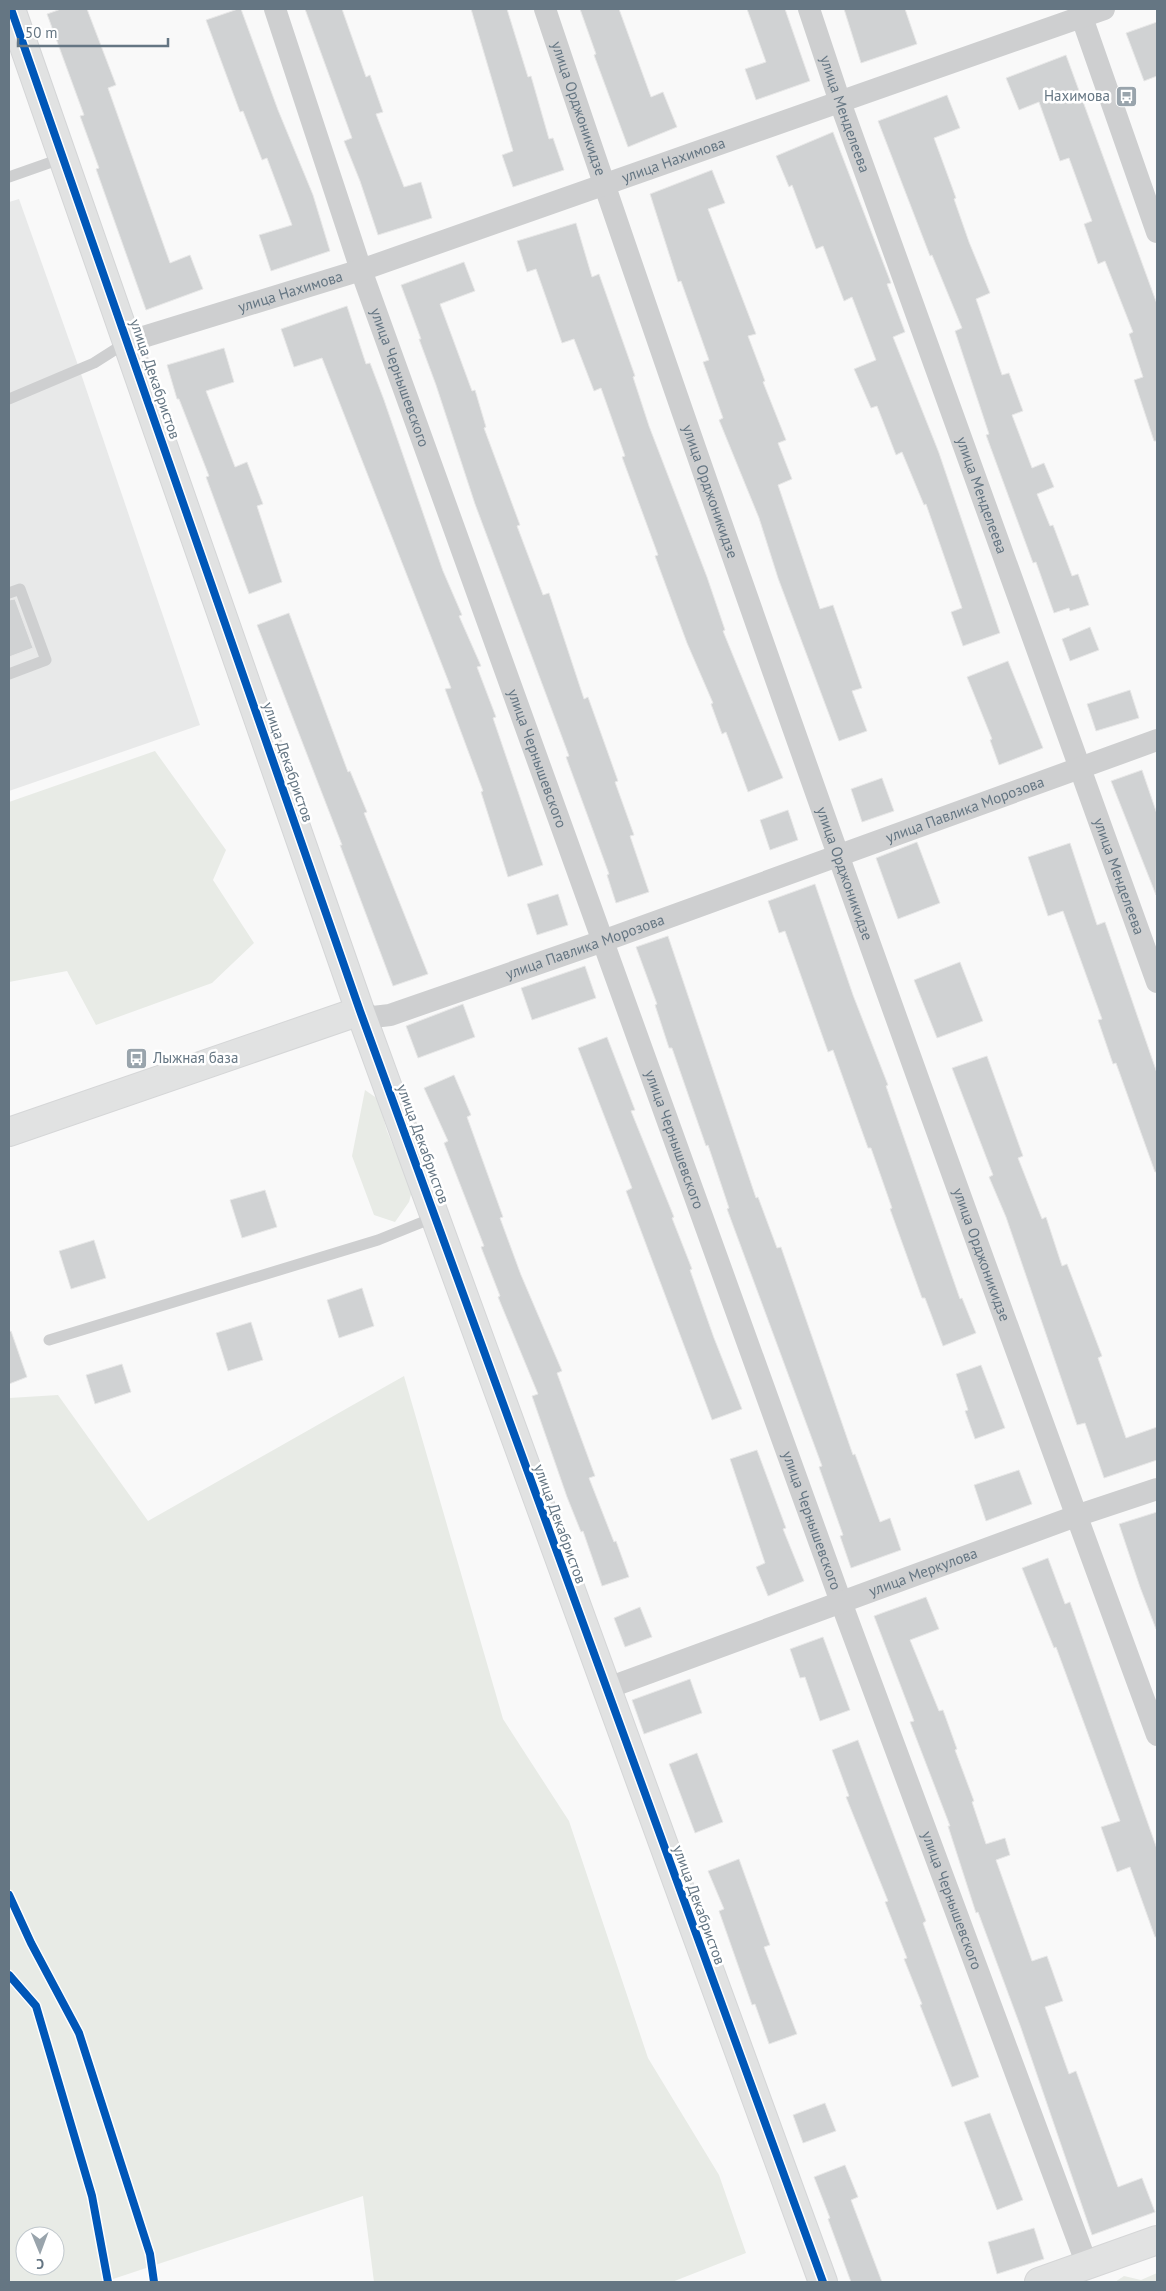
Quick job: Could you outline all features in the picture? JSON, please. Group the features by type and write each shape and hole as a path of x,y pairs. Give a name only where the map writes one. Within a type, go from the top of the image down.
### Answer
{"street":[{"name":"улица Декабристов","path":"11,9 360,1011 605,1689 823,2282"},
{"name":"улица Чернышевского","path":"275,9 361,270 841,1602 1087,2265"},
{"name":"улица Орджоникидзе","path":"545,9 604,184 839,856 1076,1516 1157,1735"},
{"name":"улица Менделеева","path":"809,9 840,102 1157,982"},
{"name":"улица Нахимова","path":"127,342 361,270 840,102 1080,12 1104,9"},
{"path":"1080,12 1157,232"},
{"name":"улица Павлика Морозова","path":"360,1011 373,1017 390,1015 603,941 1157,740"},
{"path":"9,1132 360,1011"},
{"name":"улица Меркулова","path":"605,1689 1076,1516 1157,1489"},
{"path":"1039,2282 1157,2240"}],"lane":[{"path":"9,177 63,158"},
{"path":"9,399 94,363 127,342"},
{"path":"9,593 20,589 46,660 9,674"},
{"path":"49,1340 378,1240 435,1217"}],"shaded area":[{"path":"19,199 79,368 200,725 9,791 9,202"},
{"path":"155,751 226,850 213,880 254,943 212,983 96,1025 67,971 9,982 9,802"},
{"path":"365,1090 378,1099 387,1131 398,1157 417,1172 409,1202 395,1222 374,1215 352,1156"},
{"path":"404,1376 503,1719 569,1821 648,2058 719,2175 746,2253 672,2282 374,2282 363,2196 104,2282 9,2282 9,1398 58,1395 148,1521"},
{"path":"1157,2273 1157,2282 1115,2282 1124,2276 1141,2280"}],"building":[{"path":"61,9 87,9 116,85 108,88 170,263 190,255 203,289 146,310 96,169 99,168 80,116 84,115 47,14"},
{"path":"241,9 278,110 313,195 330,251 271,271 259,235 292,225 267,158 262,160 243,111 240,112 206,20"},
{"path":"305,9 342,9 366,77 370,75 383,112 376,114 404,187 421,182 432,218 378,235 344,141 352,138"},
{"path":"471,9 507,9 528,77 531,76 549,139 553,138 564,170 513,187 502,155 513,151"},
{"path":"580,9 619,9 651,97 663,92 677,127 628,147 594,55 596,54"},
{"path":"747,9 785,9 810,81 756,100 745,69 766,62"},
{"path":"844,9 905,9 917,44 861,63"},
{"path":"1157,22 1157,76 1144,81 1126,33"},
{"path":"1066,55 1157,304 1157,441 1154,441 1134,380 1143,377 1129,334 1133,332 1105,261 1098,264 1084,224 1092,221 1069,158 1060,161 1039,102 1019,110 1006,78"},
{"path":"947,95 960,128 934,138 956,198 954,199 969,242 990,293 976,299 1002,375 1009,373 1023,411 1012,415 1032,468 1044,463 1054,487 1037,494 1050,526 1053,525 1072,576 1078,574 1089,605 1070,611 1069,608 1054,613 1036,562 1033,563 986,435 989,434 955,331 962,328 932,255 930,256 878,121"},
{"path":"833,132 891,283 887,284 905,332 893,337 939,453 1000,633 963,646 951,612 962,608 926,504 924,505 902,452 896,455 877,406 871,408 854,369 876,360 852,297 844,301 823,246 816,249 792,185 789,187 776,156"},
{"path":"712,170 725,203 708,209 756,334 748,336 765,381 763,382 786,440 778,443 792,479 778,485 820,609 833,605 862,688 852,691 867,731 839,741 778,578 759,518 719,420 723,418 703,362 709,360 681,281 678,282 650,194"},
{"path":"576,223 592,277 599,274 635,376 633,377 649,426 707,577 725,630 723,631 783,778 748,792 726,732 722,734 711,704 713,703 687,643 655,556 658,555 622,457 625,456 601,388 594,391 574,339 562,343 536,269 527,272 517,241"},
{"path":"464,262 475,291 440,304 472,391 475,390 486,427 484,428 520,525 517,526 543,595 549,593 584,699 588,697 618,781 615,782 634,835 630,836 649,892 616,903 607,875 609,874 566,757 569,756 475,504 419,339 421,339 401,285"},
{"path":"347,306 366,364 370,363 384,400 443,571 462,615 459,616 481,666 477,667 496,717 493,718 543,865 508,877 481,792 483,791 445,689 451,688 322,358 294,367 281,329"},
{"path":"224,348 234,382 206,391 235,467 247,462 263,504 257,506 282,582 249,594 206,477 209,476 179,399 177,399 167,365"},
{"path":"15,599 33,648 9,657 9,600"},
{"path":"289,613 348,772 350,771 367,812 364,813 428,974 393,986 340,845 342,845 257,625"},
{"path":"1090,627 1099,650 1070,661 1062,639"},
{"path":"1008,661 1043,748 999,765 990,740 992,739 967,677"},
{"path":"1130,690 1139,718 1096,731 1087,704"},
{"path":"1142,770 1157,814 1156,895 1111,781"},
{"path":"882,778 894,811 862,822 851,789"},
{"path":"788,810 798,840 770,850 760,820"},
{"path":"917,842 940,903 898,919 876,858"},
{"path":"1070,843 1097,925 1105,922 1157,1073 1157,1172 1155,1172 1116,1063 1113,1064 1098,1020 1102,1019 1063,911 1048,916 1028,857"},
{"path":"815,884 853,995 888,1085 886,1086 960,1299 962,1298 976,1333 943,1346 925,1298 922,1298 890,1209 892,1208 871,1148 868,1148 833,1050 828,1052 785,931 779,933 768,901"},
{"path":"558,894 568,925 537,935 527,904"},
{"path":"668,936 756,1198 758,1197 777,1248 781,1247 853,1455 855,1454 880,1522 890,1518 901,1550 851,1568 840,1536 843,1535 819,1467 822,1466 727,1209 729,1208 708,1145 706,1146 672,1048 669,1048 655,1005 657,1004 636,947"},
{"path":"960,962 983,1021 937,1038 914,980"},
{"path":"585,966 596,998 532,1020 521,988"},
{"path":"463,1004 475,1037 418,1058 406,1026"},
{"path":"607,1037 635,1110 631,1111 674,1217 672,1218 692,1269 690,1270 714,1338 742,1409 712,1420 626,1191 632,1188 578,1048"},
{"path":"987,1056 1023,1156 1018,1158 1042,1219 1046,1217 1062,1266 1067,1264 1102,1356 1098,1358 1126,1438 1157,1427 1157,1460 1104,1478 1085,1423 1077,1425 1006,1217 989,1177 993,1175 952,1068"},
{"path":"454,1075 471,1115 467,1117 503,1217 500,1218 521,1275 562,1371 557,1373 595,1476 589,1478 629,1577 602,1586 583,1531 581,1532 567,1497 532,1396 538,1394 498,1297 500,1296 481,1247 484,1246 444,1143 448,1141 424,1088"},
{"path":"265,1190 277,1227 242,1238 230,1200"},
{"path":"94,1240 106,1278 71,1289 59,1251"},
{"path":"362,1288 374,1326 339,1338 327,1300"},
{"path":"251,1322 263,1360 228,1371 216,1333"},
{"path":"11,1331 27,1377 9,1384 9,1332"},
{"path":"122,1364 131,1392 95,1404 86,1375"},
{"path":"981,1365 1005,1428 975,1439 965,1411 968,1410 956,1374"},
{"path":"757,1450 786,1528 783,1529 804,1581 768,1596 756,1567 765,1563 730,1459"},
{"path":"1019,1470 1032,1504 986,1521 974,1485"},
{"path":"1157,1512 1157,1629 1156,1629 1119,1524"},
{"path":"1048,1558 1065,1604 1070,1602 1157,1849 1157,1937 1155,1937 1130,1867 1117,1872 1101,1827 1120,1821 1056,1647 1054,1648 1022,1568"},
{"path":"926,1597 939,1629 910,1640 939,1711 943,1710 957,1749 955,1750 974,1801 972,1802 986,1844 1005,1838 1010,1855 996,1860 1032,1961 1047,1956 1063,2001 1045,2007 1069,2074 1076,2071 1118,2187 1142,2178 1155,2212 1092,2235 1021,2028 978,1912 976,1913 948,1826 950,1826 910,1722 914,1721 874,1616"},
{"path":"640,1607 652,1637 625,1647 614,1618"},
{"path":"823,1637 850,1710 820,1721 805,1677 800,1678 790,1649"},
{"path":"690,1679 702,1713 644,1734 632,1700"},
{"path":"858,1740 926,1921 923,1923 979,2077 952,2087 920,2005 922,2004 904,1959 907,1958 885,1902 888,1901 846,1797 849,1796 832,1750"},
{"path":"697,1753 723,1822 695,1833 669,1764"},
{"path":"739,1859 770,1945 764,1947 797,2034 769,2044 755,2004 752,2005 719,1911 724,1909 708,1871"},
{"path":"825,2103 836,2131 803,2143 793,2115"},
{"path":"990,2113 1023,2200 997,2210 964,2122"},
{"path":"845,2165 858,2197 851,2200 882,2282 851,2282 814,2177"},
{"path":"1034,2228 1044,2259 997,2274 988,2242"}],"cycle path":[{"path":"11,9 360,1011 823,2282"},
{"path":"9,1895 31,1943 79,2033 150,2254 154,2282"},
{"path":"9,1975 36,2006 92,2196 108,2282"}],"place":[{"name":"Нахимова","path":"1126,96"},
{"name":"Лыжная база","path":"137,1058"}]}
